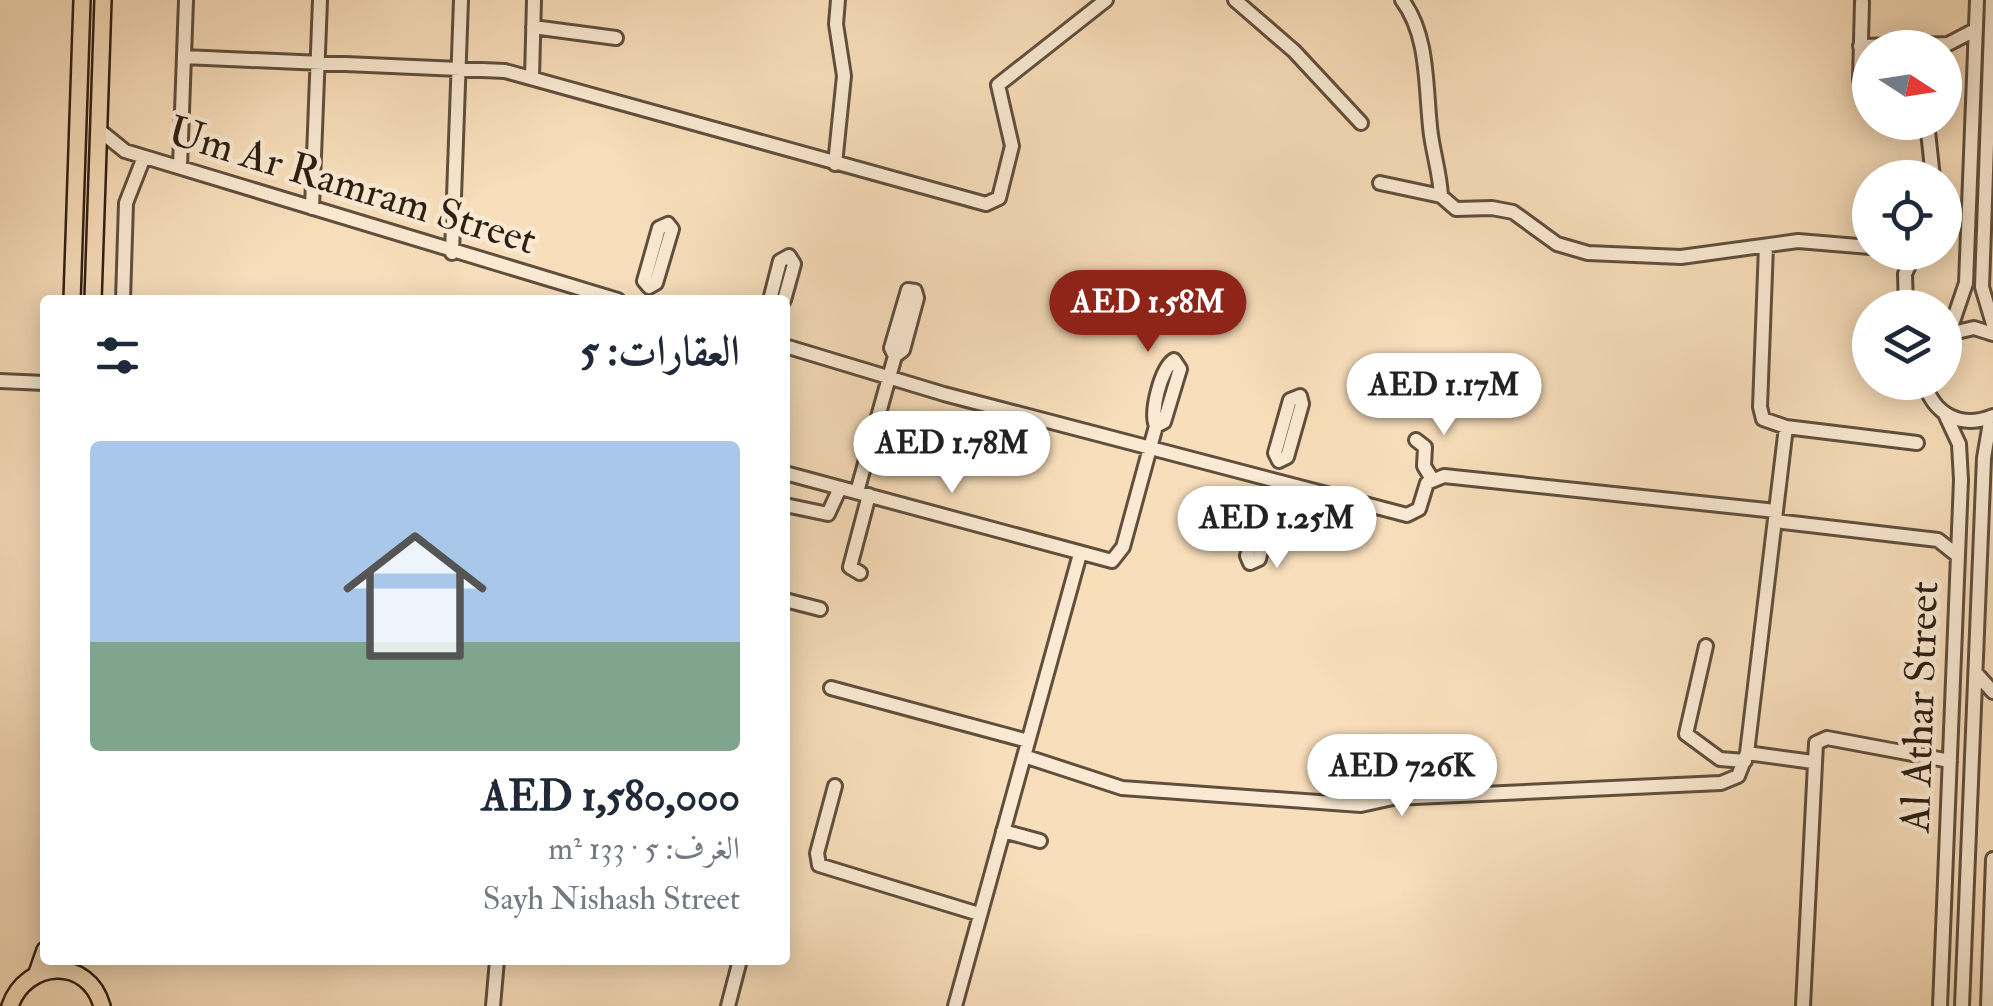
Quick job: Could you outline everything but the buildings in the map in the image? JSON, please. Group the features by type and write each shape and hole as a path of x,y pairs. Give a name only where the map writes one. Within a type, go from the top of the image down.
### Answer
{"main road":[{"path":"72,295 82,0"},
{"path":"93,295 103,0"},
{"path":"10,1006 40,959"},
{"path":"83,965 102,1006"},
{"path":"0,988 65,969 93,986 114,1006"}],"street":[{"path":"180,167 186,0"},
{"path":"312,208 320,0"},
{"path":"452,252 461,0"},
{"path":"532,78 534,0"},
{"path":"836,164 844,76 836,24 838,0"},
{"path":"184,57 458,66 532,78 836,164 992,203 1002,191 1012,146 998,85 1106,0"},
{"path":"1235,0 1294,52 1361,123"},
{"path":"1402,0 1413,17 1426,63 1426,101 1441,196"},
{"path":"1962,294 1966,283 1976,0"},
{"path":"1992,0 1982,287 1993,324"},
{"path":"1861,30 1862,2"},
{"path":"533,27 616,38"},
{"path":"1962,37 1976,30"},
{"path":"1962,54 1974,62"},
{"name":"Um Ar Ramram Street","path":"99,130 125,151 601,295"},
{"name":"Um Ar Ramram Street","path":"98,171 108,158 125,151"},
{"path":"123,295 126,204 144,157"},
{"path":"1380,183 1441,196 1456,209 1492,208 1533,223 1558,244 1588,254 1682,256 1809,241 1852,246"},
{"path":"1766,246 1760,407 1768,422 1917,443"},
{"path":"771,295 780,261 789,256 794,264 785,295"},
{"path":"1962,331 1974,328 1993,334"},
{"path":"790,347 944,394 1412,515 1432,479"},
{"path":"860,573 850,568 866,530 863,494 895,356"},
{"path":"0,381 40,382"},
{"name":"Al Athar Street","path":"1932,400 1945,414 1958,444 1959,529 1940,1006"},
{"path":"1945,414 1967,422 1992,417"},
{"name":"Al Athar Street","path":"1962,1006 1974,707 1986,597 1984,458 1992,417"},
{"path":"790,474 1112,562 1121,554 1156,426"},
{"path":"1024,756 1075,769 1113,787 1361,806 1393,798 1634,790 1721,783 1738,776 1746,757 1786,427"},
{"path":"1416,440 1425,447 1424,466 1432,479"},
{"path":"1270,500 1279,461"},
{"path":"1432,479 1450,476 1775,516 1938,540 1958,556"},
{"path":"790,506 828,514 840,488"},
{"path":"1938,540 1959,529"},
{"path":"954,1006 1080,554"},
{"path":"790,601 820,609"},
{"path":"1706,646 1686,734 1720,759 1813,762"},
{"path":"1974,707 1993,693 1976,673"},
{"path":"831,688 1028,740"},
{"path":"1803,1006 1816,744 1827,738 1950,761"},
{"path":"835,786 816,854 819,865 979,914"},
{"path":"1003,831 1040,841"},
{"path":"1988,1006 1993,860"},
{"path":"493,1006 497,965"},
{"path":"728,1006 739,965"}]}
